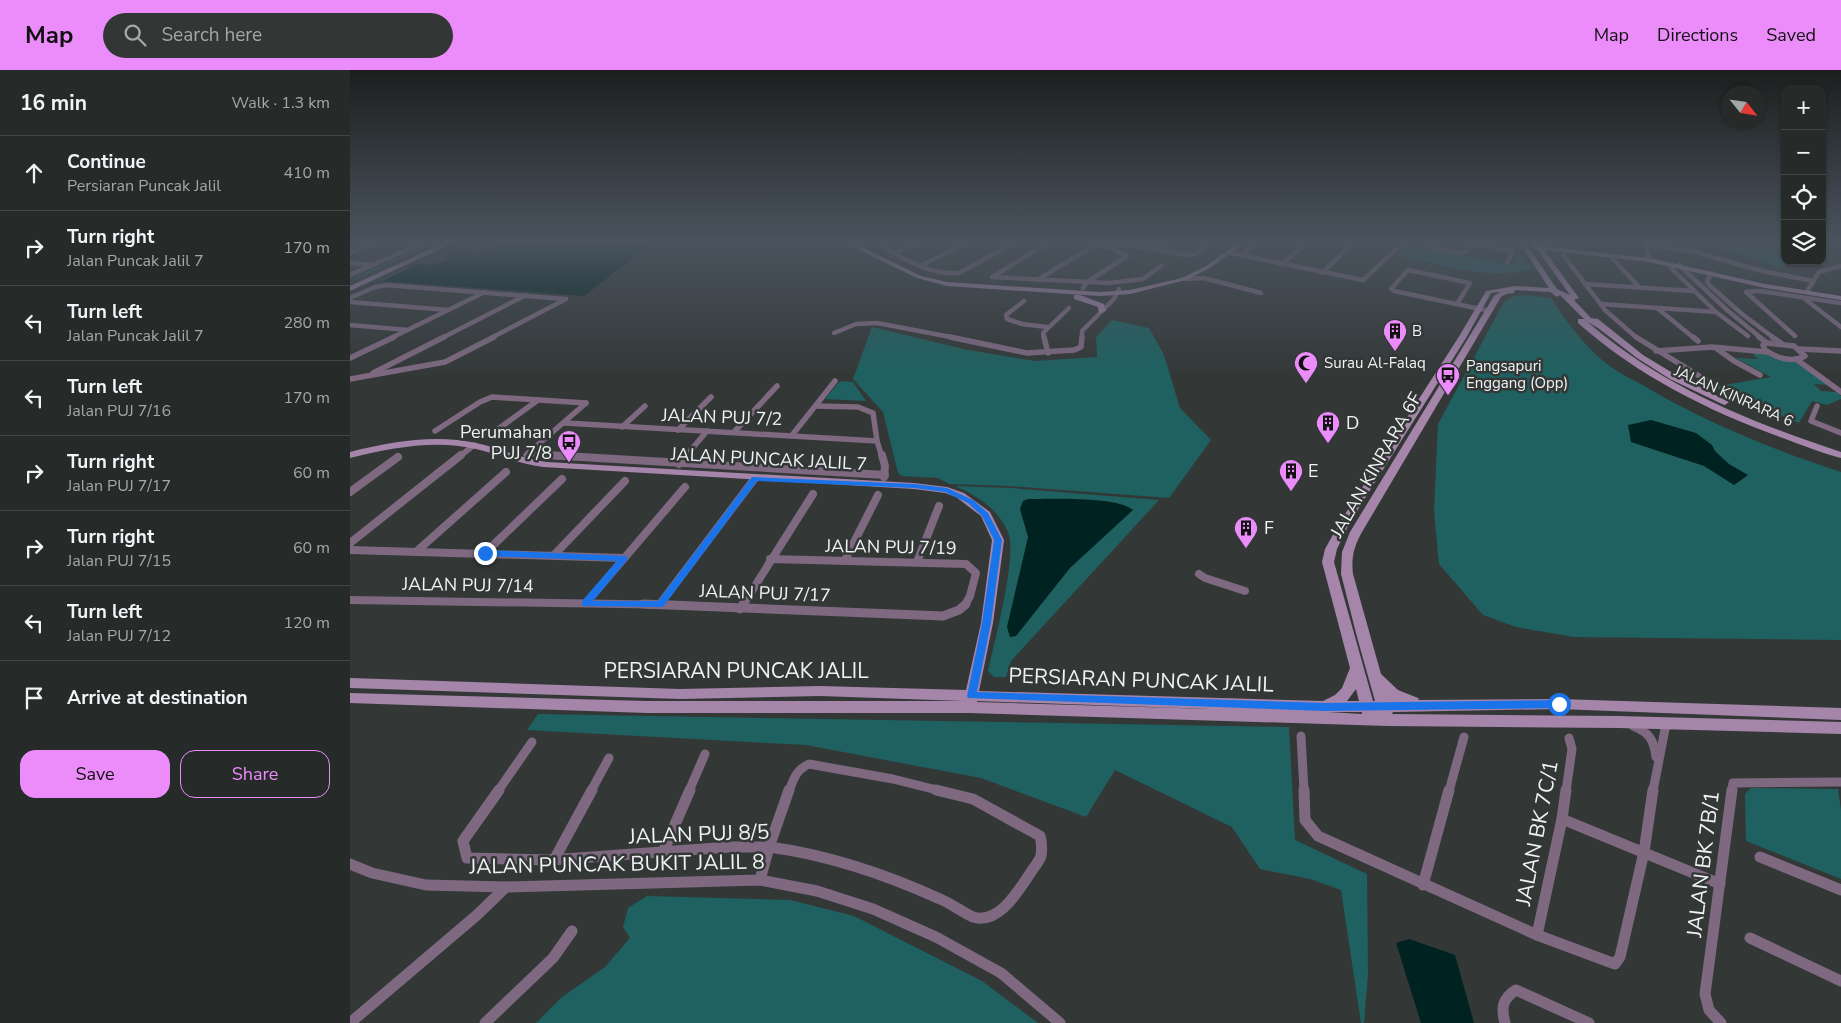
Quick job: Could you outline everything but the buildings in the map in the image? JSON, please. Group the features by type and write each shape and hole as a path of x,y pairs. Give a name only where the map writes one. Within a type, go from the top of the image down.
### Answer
{"main road":[{"path":"965,286 1118,294 1153,286"},
{"path":"1088,286 1118,294 1143,286"},
{"name":"JALAN KINRARA 6","path":"1553,286 1607,345 1680,390 1786,437 1841,455"},
{"path":"1561,286 1562,291 1557,293 1584,317 1600,326"},
{"name":"JALAN KINRARA 6","path":"1566,286 1585,312 1621,345 1658,368 1715,398 1796,433 1841,447"},
{"path":"1767,286 1841,296"},
{"path":"1782,286 1841,296"},
{"name":"JALAN KINRARA 6F","path":"1386,713 1363,637 1346,564 1350,543 1382,490 1410,429 1447,361 1488,292 1509,288 1539,292"},
{"name":"JALAN KINRARA 6F","path":"1369,713 1328,562 1331,549 1367,486 1458,364 1498,296 1505,292 1557,293"},
{"path":"1068,293 1101,306 1102,311"},
{"path":"1447,361 1458,364"},
{"name":"JALAN PUNCAK JALIL 7","path":"350,455 385,446 411,442 474,445 519,460 551,465 947,490 971,502 986,514 998,540 987,623 970,701"},
{"path":"1367,486 1382,490"},
{"path":"1324,707 1345,696 1351,687 1356,669"},
{"path":"1374,672 1385,688 1392,693 1402,699 1424,704"},
{"name":"PERSIARAN PUNCAK JALIL","path":"350,683 680,694 820,691 970,701 1841,728"},
{"name":"PERSIARAN PUNCAK JALIL","path":"350,698 646,707 970,701 1324,707 1369,713"},
{"name":"PERSIARAN PUNCAK JALIL","path":"1386,713 1424,704 1559,704 1841,714"},
{"path":"1638,707 1651,712 1666,724"}],"street":[{"path":"350,300 377,286"},
{"path":"350,379 434,365 464,353 566,299 528,294 417,286"},
{"path":"1240,286 1261,293"},
{"path":"1392,286 1391,288 1394,291 1490,311"},
{"path":"1457,304 1468,286"},
{"path":"1587,286 1601,304 1638,339 1709,382"},
{"path":"1630,286 1694,291"},
{"path":"1689,286 1716,312 1748,336"},
{"path":"1702,286 1765,344 1768,352"},
{"path":"1711,286 1742,314 1781,343 1799,349 1841,351"},
{"path":"1808,290 1810,286"},
{"path":"1795,336 1746,292 1760,290 1841,303"},
{"path":"350,358 486,292"},
{"path":"367,376 528,294"},
{"path":"834,333 856,324 877,324 919,330 1028,354 1048,353 1080,348 1082,331 1118,294"},
{"path":"1805,298 1841,328"},
{"path":"350,300 448,310"},
{"path":"1024,301 1006,315 1007,319 1022,324 1047,327"},
{"path":"1601,304 1716,312"},
{"path":"1048,353 1043,332 1068,308"},
{"path":"1656,308 1698,341"},
{"path":"350,325 408,330"},
{"path":"1751,349 1765,344 1781,343"},
{"path":"1656,351 1691,347 1751,349 1768,352 1796,359 1841,392"},
{"path":"1716,348 1734,361 1760,375"},
{"path":"1796,359 1805,356 1799,349"},
{"path":"350,350 365,351"},
{"path":"793,434 835,381"},
{"path":"734,432 777,386"},
{"path":"678,430 712,397"},
{"path":"436,431 488,398 586,403 565,423 519,460"},
{"path":"494,432 538,400"},
{"path":"622,427 645,406"},
{"path":"816,406 858,407 873,414 877,441 885,466 882,485 845,560"},
{"path":"1817,406 1811,421 1813,424 1841,433"},
{"name":"JALAN PUJ 7/2","path":"565,423 678,430 793,434 877,441"},
{"path":"679,464 707,431"},
{"path":"350,543 474,445"},
{"path":"528,453 562,457 679,464 882,485"},
{"path":"350,492 398,457"},
{"path":"417,551 506,472"},
{"path":"660,604 755,478"},
{"path":"485,553 562,479"},
{"path":"554,555 625,481"},
{"path":"586,604 685,487"},
{"path":"740,609 813,494"},
{"path":"918,562 939,506"},
{"path":"350,550 624,558"},
{"name":"JALAN PUJ 7/19","path":"770,559 966,564 976,573 968,603 958,612 943,616"},
{"path":"1199,574 1205,578 1245,591"},
{"name":"JALAN PUJ 7/14","path":"350,600 586,604"},
{"name":"JALAN PUJ 7/17","path":"586,604 660,604 740,609 943,616"},
{"path":"1620,722 1642,729 1654,740 1656,769"},
{"path":"1302,736 1305,820 1318,836 1537,935 1615,964 1619,962 1644,852 1656,769 1666,724"},
{"path":"1423,885 1464,737"},
{"name":"JALAN BK 7C/1","path":"1537,935 1562,819 1572,749 1569,738"},
{"name":"JALAN PUJ 8/5","path":"532,742 463,842 468,858 554,860 769,847 852,866 898,881 951,904 976,918 982,919 999,912 1007,904 1040,858 1042,851 1041,838 1038,834 973,799 893,779 809,764 796,772 769,847"},
{"path":"663,852 705,754"},
{"path":"554,860 609,758"},
{"name":"JALAN BK 7B/1","path":"1721,1023 1709,1010 1705,994 1734,782 1841,782"},
{"path":"1562,819 1720,884"},
{"path":"760,880 769,847"},
{"path":"1760,857 1841,890"},
{"name":"JALAN PUNCAK BUKIT JALIL 8","path":"350,864 372,872 426,885 506,887 760,880 818,891 872,908 936,937 1001,973 1060,1023"},
{"path":"350,1023 477,915 506,887"},
{"path":"485,1023 553,958 572,932"},
{"path":"1750,938 1841,981"},
{"path":"1505,1023 1501,1009 1506,996 1516,990 1589,1023"}],"shaded area":[{"path":"456,286 596,286 584,296"},
{"path":"1514,296 1551,298 1583,342 1607,364 1669,400 1717,424 1766,445 1841,472 1841,640 1574,637 1516,627 1483,615 1439,564 1434,511 1438,424 1504,302"},
{"path":"1112,320 1149,328 1164,355 1180,408 1211,440 1169,498 1009,486 949,484 938,478 902,476 898,473 883,412 853,379 872,327 968,350 1035,361 1097,357 1096,337"},
{"path":"1751,352 1775,356 1798,363 1828,385 1814,384 1821,391 1836,392 1841,396 1841,399 1827,405 1812,401 1799,423 1713,387 1771,377 1736,358 1758,359"},
{"path":"840,381 853,382 866,401 825,399"},
{"path":"1651,420 1696,433 1712,445 1715,451 1729,464 1748,475 1734,485 1704,466 1631,442 1628,425"},
{"path":"955,486 1011,488 1159,500 1011,661 1006,677 994,677 988,671 1008,579 1010,543 1008,532 998,516 986,504"},
{"path":"1028,499 1099,500 1113,502 1133,510 1070,568 1016,636 1010,637 1007,627 1028,537 1020,509 1023,501"},
{"path":"538,714 1289,727 1295,840 1367,874 1368,974 1364,1023 1361,1023 1341,890 1310,879 1260,869 1232,827 1115,770 1086,817 981,778 806,745 527,730"},
{"path":"1751,788 1838,789 1841,810 1841,879 1746,841 1745,794"},
{"path":"647,896 790,900 854,916 982,981 1038,1023 536,1023 562,997 605,967 630,938 623,927 628,908"},
{"path":"1409,939 1455,955 1474,1023 1421,1023 1396,943"}],"place":[{"name":"B","path":"1395,352"},
{"name":"Surau Al-Falaq","path":"1306,384"},
{"name":"Pangsapuri Enggang (Opp)","path":"1448,396"},
{"name":"D","path":"1328,444"},
{"name":"Perumahan PUJ 7/8","path":"569,463"},
{"name":"E","path":"1291,492"},
{"name":"F","path":"1246,549"}],"route":[{"path":"485,553 624,558 586,604 660,604 755,478 914,486 947,490 971,502 986,514 998,540 987,623 972,696 1324,707 1433,704 1559,704"}]}
